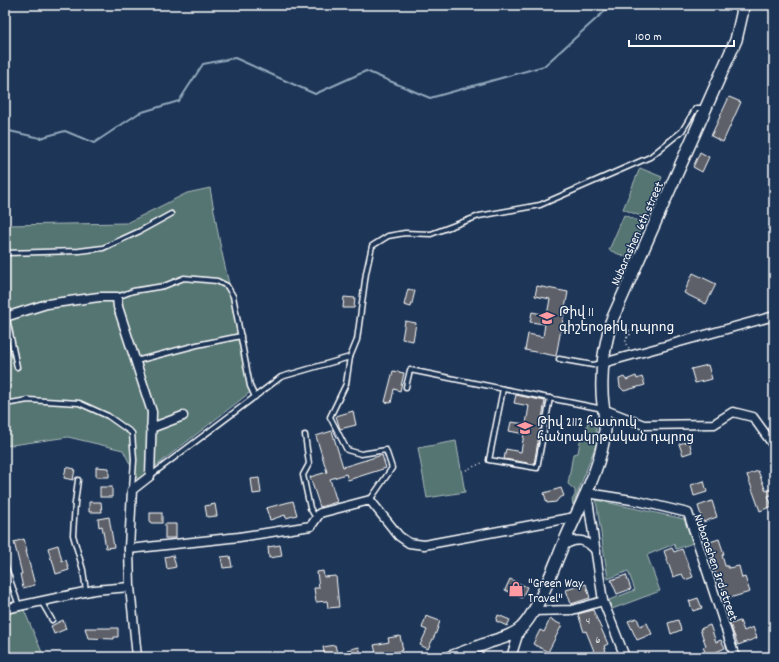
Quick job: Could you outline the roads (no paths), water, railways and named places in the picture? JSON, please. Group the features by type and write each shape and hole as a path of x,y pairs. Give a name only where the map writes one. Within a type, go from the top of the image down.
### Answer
{"main road":[{"name":"Nubarashen 6th street","path":"450,657 507,637 520,629 538,604 575,517 587,493 602,450 605,428 602,391 604,349 612,322 736,40 743,5"}],"street":[{"path":"6,314 47,304 99,297 117,297 118,307 152,412 150,476 132,490 128,549 137,657"},
{"path":"603,363 774,316"},
{"path":"603,409 644,425 714,424 733,412 753,417 774,446"},
{"path":"151,428 183,416"},
{"path":"587,493 603,601 625,657"},
{"name":"Nubarashen 3rd street","path":"587,493 638,501 688,513 735,657"},
{"path":"128,549 311,526 320,513 370,500 399,536 409,543 424,545 575,517"},
{"path":"563,546 573,540 582,540 591,545 596,551"},
{"path":"5,609 86,592 130,587"},
{"path":"534,611 572,610 603,601"},
{"path":"511,657 520,629"}],"lane":[{"path":"370,500 392,468 386,450 361,454 347,450 330,417 346,384 350,357 357,340 366,273 372,246 388,236 405,233 430,234 479,216 540,205 650,157 682,131 696,108 706,108"},
{"path":"5,253 79,251 103,248 140,231 171,214"},
{"path":"117,297 133,291 147,290 164,286 184,278 217,281 227,286 233,296 250,386 255,397"},
{"path":"6,314 17,367"},
{"path":"136,362 197,345 241,336"},
{"path":"150,476 281,377 350,357"},
{"path":"559,358 593,365 603,363"},
{"path":"406,386 410,370 603,409"},
{"path":"504,389 490,460 536,468 550,398"},
{"path":"5,404 28,400 79,403 108,416 132,433 134,460 132,490"},
{"path":"305,435 309,464 303,475 310,508 316,519"},
{"path":"78,480 73,535 86,592"},
{"path":"5,565 19,606"},
{"path":"41,601 52,620"}],"waterway":[{"path":"5,130 40,138 65,131 94,143 139,113 179,101 203,64 235,58 315,94 366,71 430,98 544,66 613,5"}],"place":[{"name":"Թիվ 11 գիշերօթիկ դպրոց","path":"547,318"},
{"name":"Թիվ 2112 հատուկ հանրակրթական դպրոց","path":"525,428"},
{"name":"\"Green Way Travel\"","path":"516,589"}]}
